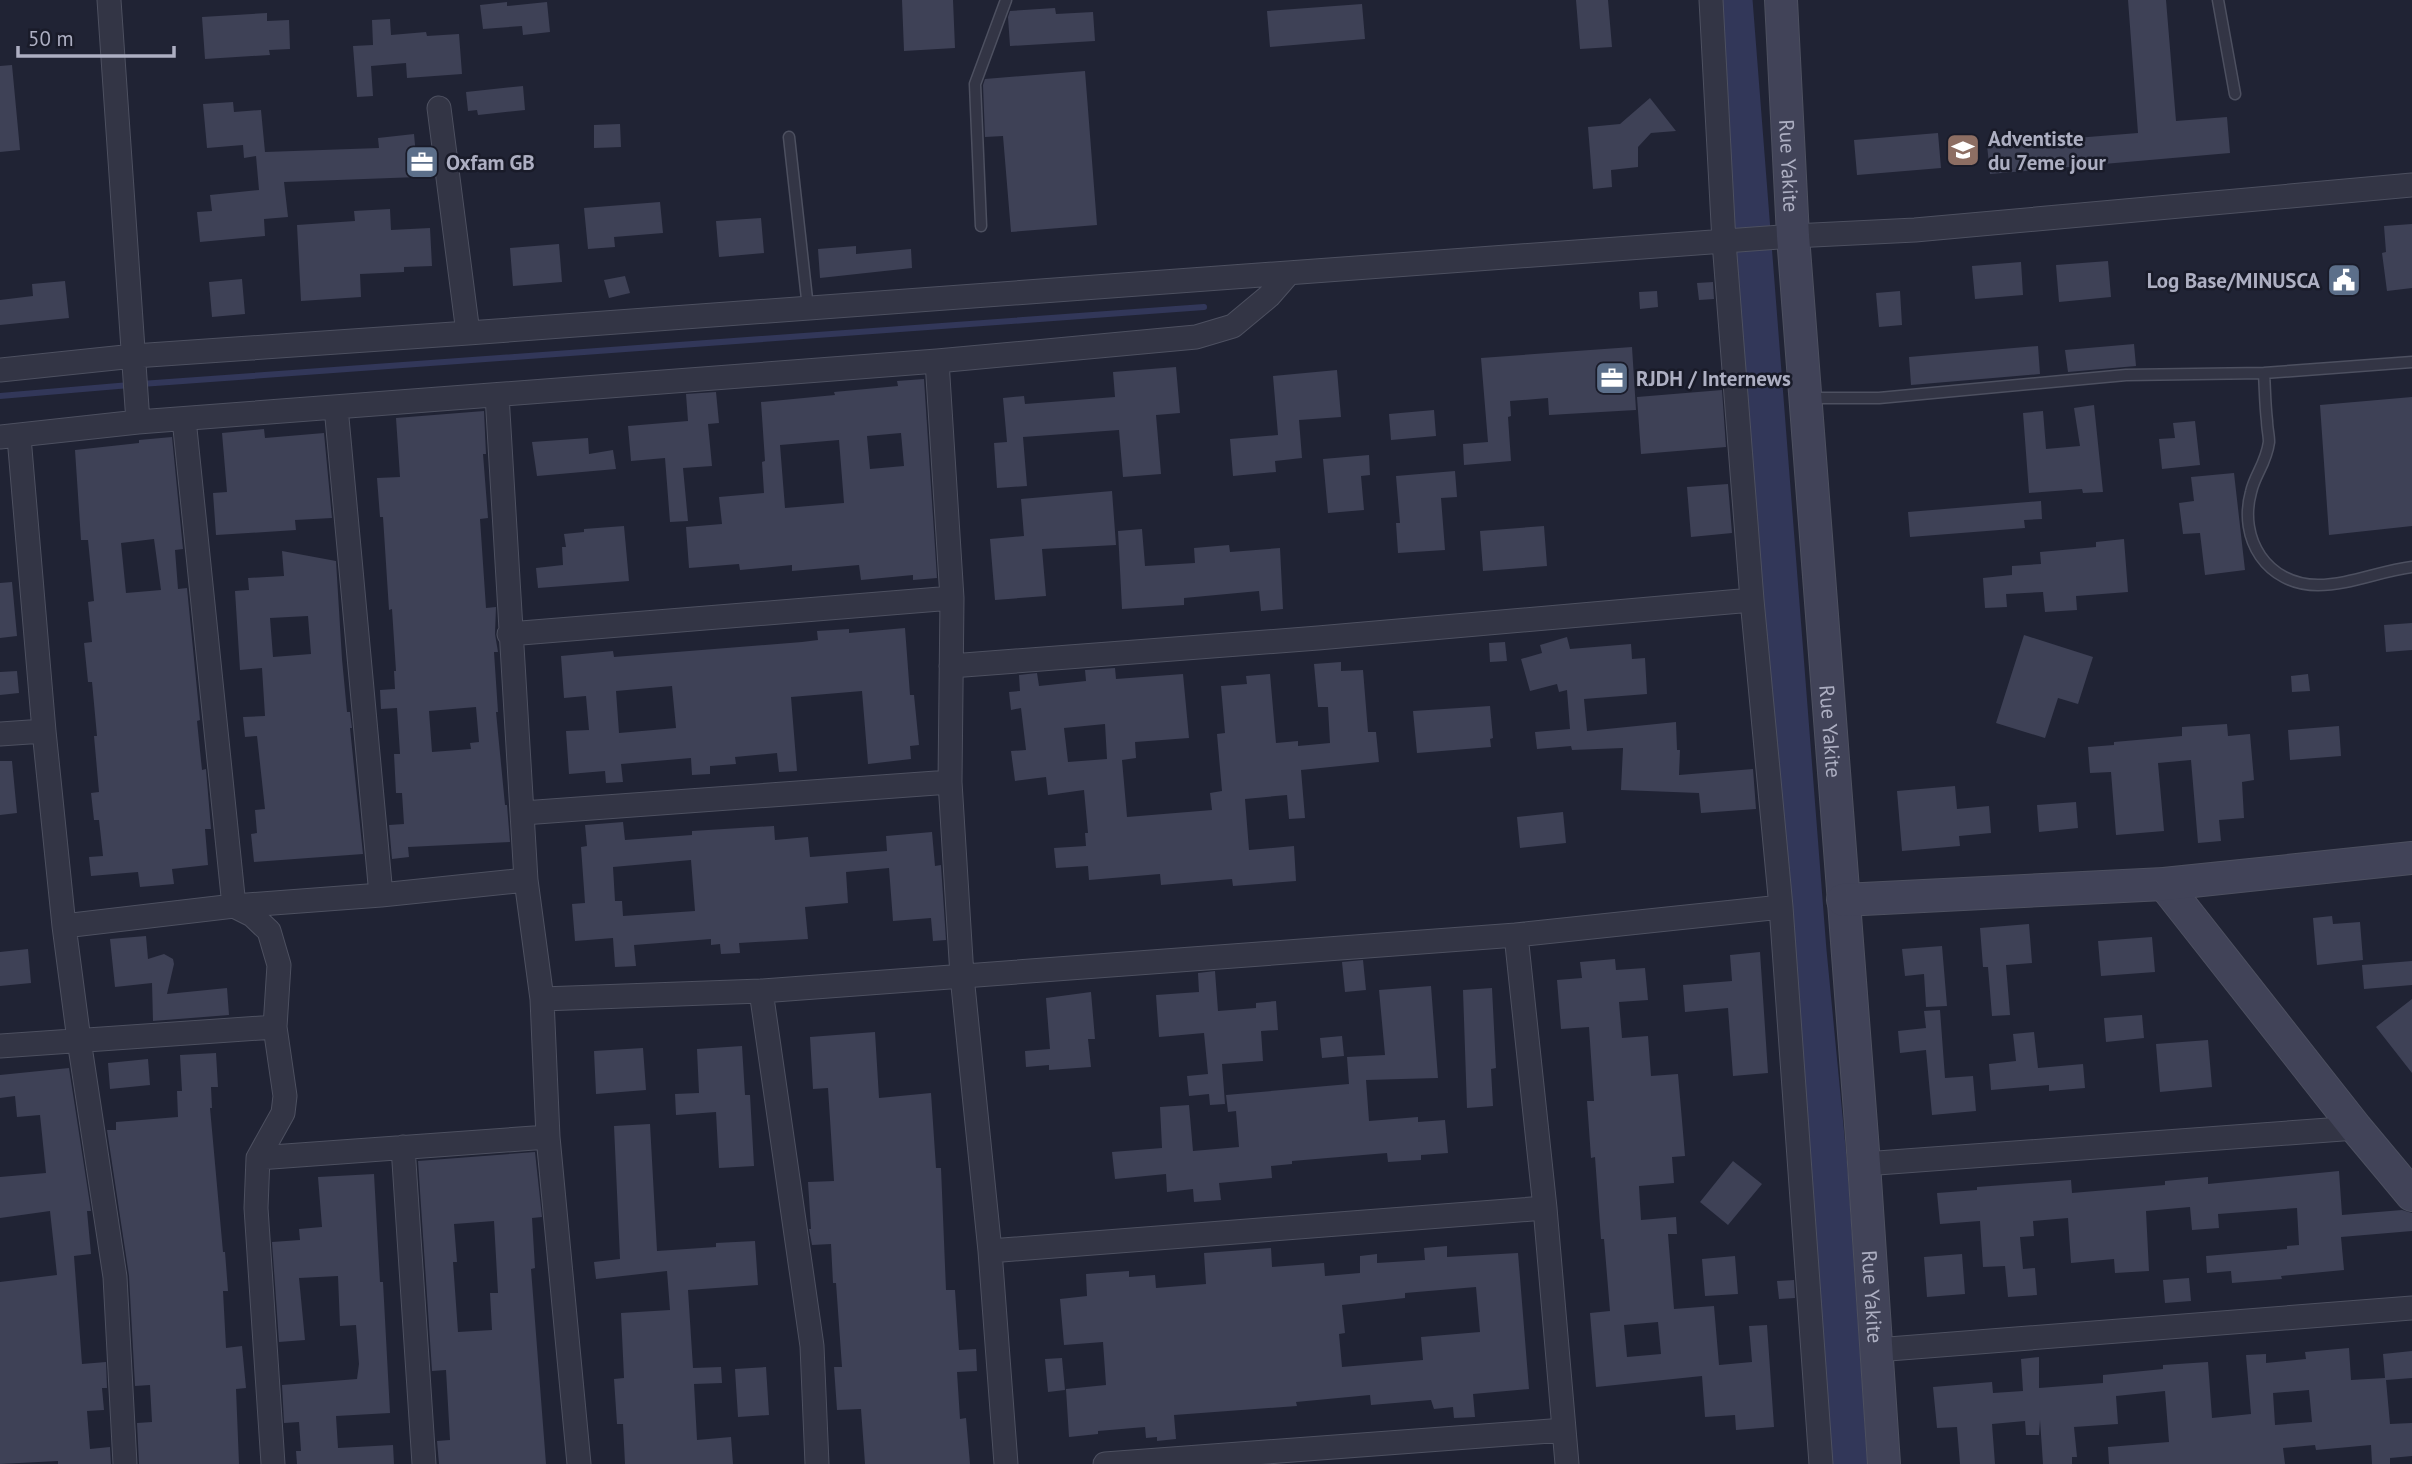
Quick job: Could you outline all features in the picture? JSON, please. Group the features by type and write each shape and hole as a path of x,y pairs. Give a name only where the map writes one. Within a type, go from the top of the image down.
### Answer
{"main road":[{"name":"Rue Yakite","path":"1781,0 1793,236 1864,1164 1884,1464"},
{"path":"1843,900 2164,884 2412,858"},
{"path":"2164,884 2412,1195"}],"street":[{"path":"109,0 138,422"},
{"path":"1711,0 1724,242 1752,600 1781,907 1821,1464"},
{"path":"439,108 468,334"},
{"path":"0,370 134,356 1915,229 2412,185"},
{"path":"125,1464 115,1277 79,1041 9,437 138,422 937,361 1196,337 1233,326 1269,296 1289,273"},
{"path":"937,361 953,598 950,782 962,976 990,1251 1006,1464"},
{"path":"497,396 509,634 526,880 542,999 548,1137 579,1464"},
{"path":"336,407 380,895"},
{"path":"184,419 234,906"},
{"path":"509,634 953,598"},
{"path":"951,666 1318,638 1752,600"},
{"path":"0,734 44,731"},
{"path":"523,813 950,782"},
{"path":"65,926 234,906 526,880"},
{"path":"234,906 253,915 269,931 279,965 275,1027 285,1096 283,1113 258,1158 256,1208 273,1464"},
{"path":"542,999 761,991 1516,935 1781,907"},
{"path":"1516,935 1545,1208 1567,1464"},
{"path":"761,991 812,1346 817,1464"},
{"path":"0,1046 275,1027"},
{"path":"1864,1164 2356,1128"},
{"path":"258,1158 548,1137"},
{"path":"403,1147 425,1464"},
{"path":"990,1251 1545,1208"},
{"path":"1876,1350 2412,1308"},
{"path":"1105,1464 1564,1430"}],"lane":[{"path":"981,226 975,83 1006,0"},
{"path":"2218,0 2235,94"},
{"path":"789,136 808,308"},
{"path":"1805,398 1879,398 2126,375 2264,373 2412,362"},
{"path":"2264,373 2269,438 2266,457 2251,491 2248,512 2255,548 2264,564 2297,582 2316,585 2334,584 2412,567"}],"building":[{"path":"902,0 953,0 955,48 904,51"},
{"path":"1576,0 1608,0 1612,47 1580,49"},
{"path":"2128,0 2166,0 2176,121 2227,117 2230,153 1990,174 1987,145 2138,133"},
{"path":"507,2 507,6 547,2 550,32 523,35 522,26 483,29 480,5"},
{"path":"1362,4 1365,39 1270,47 1267,11"},
{"path":"1055,8 1056,14 1093,12 1095,41 1010,46 1010,11"},
{"path":"267,13 267,21 289,20 290,49 269,50 270,55 205,59 202,17"},
{"path":"390,19 391,35 426,32 427,36 459,34 462,74 407,78 406,63 371,66 373,96 357,97 353,46 373,45 372,20"},
{"path":"12,65 20,150 0,152 0,66"},
{"path":"1085,71 1097,225 1011,232 1003,136 985,137 985,79"},
{"path":"523,86 525,110 478,115 477,110 468,111 466,92"},
{"path":"1650,98 1676,131 1651,133 1638,147 1638,167 1611,170 1612,187 1593,189 1588,127 1620,124"},
{"path":"233,102 234,112 261,110 265,152 379,148 378,138 414,134 418,177 284,182 288,217 264,219 265,236 200,242 197,212 212,211 210,195 259,190 256,156 244,158 243,145 207,148 203,104"},
{"path":"620,124 621,147 594,148 594,125"},
{"path":"1938,133 1941,168 1857,175 1854,140"},
{"path":"660,202 663,233 614,237 615,247 588,249 584,208"},
{"path":"390,209 391,230 430,228 432,266 404,267 404,272 360,274 361,297 301,301 297,225 355,221 354,211"},
{"path":"761,218 764,253 719,257 716,221"},
{"path":"2412,224 2412,288 2387,291 2382,253 2386,252 2384,226"},
{"path":"559,244 562,282 513,286 510,248"},
{"path":"856,246 856,254 911,249 912,268 820,278 818,249"},
{"path":"2108,261 2111,297 2059,302 2056,265"},
{"path":"2021,262 2023,295 1975,299 1972,266"},
{"path":"625,276 630,293 609,298 604,280"},
{"path":"242,279 245,314 212,317 209,282"},
{"path":"65,281 69,318 0,325 0,300 33,296 32,284"},
{"path":"1713,282 1714,299 1699,300 1697,283"},
{"path":"1657,291 1658,307 1640,309 1639,292"},
{"path":"1900,291 1902,325 1879,327 1876,293"},
{"path":"2134,344 2136,366 2068,372 2065,350"},
{"path":"2038,346 2040,374 1911,385 1909,357"},
{"path":"1632,347 1636,410 1549,415 1548,398 1510,401 1511,416 1508,417 1511,461 1464,465 1463,444 1488,442 1481,358"},
{"path":"1176,367 1180,413 1156,415 1161,474 1123,477 1119,430 1023,437 1027,486 997,488 994,443 1007,442 1003,398 1024,396 1025,404 1115,397 1113,372"},
{"path":"1337,370 1341,417 1299,420 1302,458 1275,461 1276,472 1233,476 1230,439 1278,435 1273,376"},
{"path":"924,379 937,578 913,580 913,575 861,580 859,565 792,571 792,565 740,570 739,564 689,568 686,527 722,524 719,497 764,493 761,402 898,386 897,381","holes":["901,433 904,466 870,469 867,436","839,440 844,503 785,508 780,445"]},
{"path":"1722,390 1726,447 1641,454 1637,397"},
{"path":"716,392 719,423 708,424 712,466 683,468 688,521 670,522 665,458 631,461 628,426 688,421 686,394"},
{"path":"2412,397 2412,526 2329,535 2320,405"},
{"path":"2094,405 2103,492 2083,493 2082,489 2029,493 2023,413 2043,411 2046,449 2080,446 2074,408"},
{"path":"1434,410 1436,436 1391,440 1389,414"},
{"path":"484,411 486,454 483,454 488,518 480,519 486,608 496,607 496,712 510,842 408,847 409,857 392,859 389,825 404,824 402,793 396,793 394,754 400,754 397,708 381,709 380,690 395,689 396,671 383,517 380,517 377,478 400,477 396,418","holes":["476,707 479,742 470,743 471,749 432,752 429,711"]},
{"path":"2195,421 2200,465 2162,469 2159,439 2175,438 2173,423"},
{"path":"264,429 265,438 324,433 332,518 295,520 296,530 216,535 213,493 227,492 222,433"},
{"path":"172,437 183,549 175,550 178,589 187,588 200,720 197,721 202,770 206,769 211,829 205,829 208,865 172,869 174,884 140,887 138,872 91,876 89,857 103,856 99,820 94,820 91,793 99,792 94,736 97,736 92,682 88,682 84,643 92,642 88,602 94,601 88,540 81,540 75,450 139,443 139,440","holes":["154,539 161,590 126,593 121,543"]},
{"path":"588,438 589,454 613,450 616,469 537,476 532,442"},
{"path":"1369,455 1370,475 1361,476 1364,510 1328,513 1323,459"},
{"path":"1455,471 1457,497 1441,498 1445,550 1398,553 1396,523 1400,523 1396,476"},
{"path":"2234,473 2245,570 2205,575 2200,533 2183,534 2179,503 2194,501 2191,477"},
{"path":"1728,484 1732,533 1691,537 1687,487"},
{"path":"1112,491 1116,545 1042,549 1046,596 995,600 990,539 1024,536 1021,499"},
{"path":"2041,501 2042,519 2024,520 2025,528 1910,537 1908,512"},
{"path":"624,526 629,581 538,588 536,568 563,565 562,547 566,547 564,534 584,532 584,529"},
{"path":"1544,526 1547,566 1483,571 1480,531"},
{"path":"1142,529 1145,566 1195,563 1194,548 1229,545 1230,552 1280,548 1283,609 1261,611 1259,591 1184,598 1184,605 1122,609 1118,531"},
{"path":"2124,539 2128,592 2076,596 2077,610 2045,612 2043,592 2006,594 2007,607 1985,608 1983,578 2012,575 2012,566 2041,564 2040,552 2096,547 2096,542"},
{"path":"282,551 336,561 342,659 347,712 350,712 352,728 363,854 254,862 251,834 257,833 255,810 265,809 257,736 245,737 243,717 265,716 262,668 240,670 235,591 249,590 248,578 284,576","holes":["308,616 311,654 273,657 270,618"]},
{"path":"12,582 17,636 0,638 0,583"},
{"path":"2412,623 2412,650 2386,652 2384,625"},
{"path":"905,628 910,695 914,695 919,745 910,746 911,759 868,764 862,691 791,697 797,771 779,772 777,753 735,757 736,764 710,766 710,774 692,775 691,758 621,764 623,782 606,783 605,771 569,774 566,731 589,730 586,696 564,698 561,656 613,651 614,657 802,642 818,640 817,631 849,629 849,633","holes":["672,686 676,728 619,733 616,691"]},
{"path":"2024,635 2093,657 2078,704 2058,698 2045,738 1996,723"},
{"path":"1567,637 1570,649 1631,644 1632,659 1645,658 1647,694 1584,699 1587,731 1676,722 1677,750 1680,750 1679,775 1753,769 1756,809 1701,813 1699,793 1621,790 1623,748 1572,750 1571,746 1537,749 1535,732 1570,729 1567,690 1559,692 1557,684 1530,691 1521,659 1542,653 1540,645"},
{"path":"1505,642 1507,661 1490,662 1489,643"},
{"path":"1341,662 1341,671 1363,670 1368,732 1376,732 1379,762 1301,770 1305,818 1289,819 1287,795 1245,799 1249,850 1294,846 1296,881 1233,886 1232,879 1161,885 1160,874 1089,880 1088,866 1056,868 1054,848 1086,846 1085,833 1088,833 1084,790 1048,795 1046,777 1015,781 1011,751 1026,750 1021,708 1011,710 1009,692 1020,691 1019,675 1037,673 1039,686 1086,681 1085,670 1115,668 1116,679 1183,674 1189,738 1135,742 1136,758 1122,760 1127,817 1212,810 1210,793 1222,791 1217,734 1225,733 1221,686 1247,684 1246,676 1270,674 1276,743 1298,741 1298,746 1330,743 1328,707 1318,707 1314,664","holes":["1105,724 1107,759 1068,762 1064,728"]},
{"path":"17,671 19,693 0,695 0,672"},
{"path":"2308,674 2310,691 2292,692 2291,676"},
{"path":"1490,706 1493,738 1490,739 1491,747 1417,753 1413,711"},
{"path":"2227,724 2228,736 2250,734 2254,780 2242,782 2244,818 2219,820 2221,841 2198,843 2191,760 2158,763 2164,831 2116,835 2111,772 2090,773 2088,747 2182,736 2182,727"},
{"path":"2339,726 2341,756 2290,760 2288,730"},
{"path":"0,761 12,761 17,813 0,815"},
{"path":"1955,786 1957,809 1989,806 1991,833 1959,836 1960,846 1902,851 1897,791"},
{"path":"2076,802 2078,828 2039,832 2037,805"},
{"path":"1563,812 1566,843 1520,848 1517,817"},
{"path":"623,822 625,840 692,835 692,831 774,826 775,840 808,837 810,857 887,851 886,836 932,832 935,866 941,865 946,940 933,941 931,918 893,921 889,868 846,872 848,903 805,907 808,939 739,943 740,953 721,954 720,944 711,945 711,939 634,945 636,966 615,967 613,938 575,941 572,904 585,903 581,847 587,846 585,825","holes":["691,860 695,911 623,916 622,901 615,901 613,867"]},
{"path":"2332,916 2333,924 2360,922 2363,960 2317,965 2313,918"},
{"path":"2029,924 2032,963 2006,965 2010,1015 1992,1016 1988,967 1983,967 1980,928"},
{"path":"146,936 148,959 164,954 173,959 167,994 227,988 229,1015 153,1021 152,983 115,987 110,939"},
{"path":"2152,937 2155,972 2101,976 2098,941"},
{"path":"1942,946 1947,1006 1926,1007 1924,974 1905,976 1902,949"},
{"path":"28,949 31,983 0,986 0,952"},
{"path":"1760,952 1768,1073 1733,1076 1728,1008 1685,1012 1683,985 1732,981 1730,955"},
{"path":"1615,959 1616,970 1645,968 1648,1000 1619,1002 1622,1038 1648,1036 1651,1076 1678,1074 1685,1156 1672,1157 1674,1183 1639,1186 1641,1220 1676,1217 1677,1234 1668,1234 1674,1309 1714,1306 1719,1365 1752,1362 1749,1326 1767,1325 1774,1427 1736,1430 1735,1415 1705,1417 1702,1376 1596,1387 1590,1313 1610,1311 1595,1157 1591,1158 1587,1101 1594,1101 1589,1027 1561,1029 1557,980 1582,978 1580,962","holes":["1658,1322 1661,1354 1627,1357 1624,1325"]},
{"path":"1363,960 1366,990 1345,992 1342,962"},
{"path":"2412,961 2412,985 2364,989 2362,965"},
{"path":"1215,971 1218,1011 1256,1008 1256,1003 1276,1001 1278,1030 1261,1031 1263,1061 1222,1064 1225,1104 1210,1105 1209,1094 1189,1096 1187,1076 1208,1074 1204,1033 1159,1037 1156,995 1199,992 1198,973"},
{"path":"1431,986 1438,1078 1366,1080 1369,1121 1418,1117 1418,1122 1445,1120 1448,1153 1421,1155 1421,1160 1388,1162 1387,1153 1292,1161 1292,1164 1271,1166 1272,1178 1219,1183 1221,1200 1194,1202 1193,1189 1167,1192 1166,1174 1115,1179 1112,1152 1162,1148 1160,1107 1189,1105 1193,1151 1239,1147 1236,1111 1228,1112 1226,1095 1349,1084 1347,1057 1385,1055 1379,990"},
{"path":"1492,988 1496,1068 1491,1069 1493,1106 1467,1108 1463,990"},
{"path":"1091,992 1095,1039 1088,1039 1091,1067 1049,1070 1049,1065 1026,1067 1025,1051 1050,1049 1046,998"},
{"path":"2412,999 2412,1073 2376,1027"},
{"path":"1940,1010 1945,1078 1973,1076 1976,1111 1932,1115 1926,1050 1900,1053 1898,1031 1926,1028 1924,1011"},
{"path":"2142,1015 2144,1038 2106,1042 2104,1018"},
{"path":"875,1032 879,1098 931,1093 936,1168 941,1168 946,1290 955,1290 959,1350 976,1349 977,1371 957,1372 960,1419 966,1418 970,1464 865,1464 861,1409 837,1410 834,1367 842,1367 831,1244 812,1245 809,1229 808,1182 834,1181 828,1088 813,1089 810,1037"},
{"path":"2034,1032 2038,1068 2083,1064 2085,1088 2049,1091 2049,1085 1991,1090 1989,1064 2016,1061 2013,1034"},
{"path":"1342,1036 1344,1056 1322,1058 1320,1038"},
{"path":"2208,1040 2212,1087 2160,1092 2156,1044"},
{"path":"742,1046 745,1095 750,1095 754,1166 719,1168 716,1112 676,1115 675,1094 699,1093 697,1049"},
{"path":"643,1048 646,1090 596,1094 594,1051"},
{"path":"216,1053 218,1087 211,1087 210,1108 228,1291 223,1291 226,1348 242,1346 246,1388 236,1389 239,1464 139,1464 137,1423 152,1422 150,1385 135,1386 129,1276 107,1130 116,1130 116,1122 178,1117 177,1091 182,1091 180,1055"},
{"path":"148,1059 150,1085 110,1089 108,1063"},
{"path":"69,1068 91,1211 87,1211 91,1254 74,1256 82,1364 106,1362 107,1388 102,1388 104,1410 87,1411 90,1449 110,1447 111,1464 58,1464 58,1461 0,1464 0,1282 57,1275 50,1211 0,1218 0,1177 46,1173 40,1115 17,1117 15,1096 0,1098 0,1075"},
{"path":"650,1124 657,1251 755,1241 758,1285 688,1290 693,1368 721,1367 722,1383 694,1384 697,1440 731,1437 733,1464 625,1464 623,1424 617,1424 614,1379 624,1378 621,1313 670,1310 667,1271 596,1279 594,1262 620,1259 614,1126"},
{"path":"535,1152 542,1217 532,1218 535,1268 531,1269 546,1464 439,1464 437,1441 450,1440 446,1370 432,1371 418,1161","holes":["494,1221 498,1293 490,1293 492,1330 458,1332 453,1262 457,1262 454,1224"]},
{"path":"1733,1161 1762,1184 1728,1225 1700,1202"},
{"path":"2339,1171 2342,1215 2402,1210 2412,1213 2412,1231 2341,1237 2344,1270 2232,1283 2231,1271 2207,1273 2206,1256 2287,1249 2287,1246 2299,1245 2297,1208 2218,1214 2219,1228 2192,1230 2190,1207 2146,1211 2149,1271 2115,1273 2114,1259 2071,1263 2068,1218 2033,1221 2034,1236 2020,1237 2023,1269 2035,1268 2037,1295 2008,1297 2005,1266 1983,1267 1980,1221 1940,1224 1937,1193 1977,1190 1977,1187 2071,1180 2072,1193 2165,1185 2165,1181 2208,1177 2208,1184"},
{"path":"374,1174 390,1413 336,1416 338,1448 393,1445 394,1464 297,1464 296,1451 301,1451 299,1422 284,1423 282,1385 357,1379 359,1364 356,1325 340,1326 338,1276 299,1278 305,1340 279,1342 272,1242 300,1240 299,1229 322,1227 318,1177"},
{"path":"1447,1246 1447,1257 1518,1253 1529,1389 1473,1394 1475,1417 1454,1418 1453,1407 1434,1409 1431,1400 1371,1405 1370,1395 1296,1402 1297,1406 1174,1415 1176,1439 1157,1441 1157,1437 1146,1438 1145,1427 1098,1431 1098,1434 1069,1437 1066,1389 1106,1385 1103,1342 1064,1345 1060,1299 1087,1296 1086,1274 1129,1271 1129,1277 1155,1275 1156,1288 1206,1284 1204,1253 1271,1248 1272,1267 1324,1263 1325,1276 1360,1273 1360,1256 1377,1254 1377,1263 1425,1260 1424,1248","holes":["1476,1287 1480,1332 1421,1337 1423,1360 1342,1367 1339,1334 1345,1333 1342,1305 1405,1298 1405,1293"]},
{"path":"1962,1254 1965,1294 1927,1297 1924,1257"},
{"path":"1735,1256 1738,1294 1705,1296 1702,1259"},
{"path":"2189,1278 2191,1301 2165,1303 2163,1280"},
{"path":"1794,1280 1795,1298 1779,1299 1777,1281"},
{"path":"2349,1348 2351,1380 2385,1378 2383,1354 2412,1351 2412,1378 2386,1380 2390,1424 2412,1423 2412,1456 2390,1458 2390,1464 2372,1464 2371,1445 2316,1450 2315,1445 2283,1448 2285,1464 2109,1464 2108,1447 2169,1442 2165,1391 2116,1396 2118,1424 2074,1427 2077,1457 2072,1457 2072,1464 2043,1464 2040,1420 2039,1435 2026,1435 2025,1421 1992,1424 1995,1464 1960,1464 1957,1427 1937,1428 1933,1387 1992,1382 1993,1393 2023,1391 2021,1359 2039,1357 2039,1388 2103,1383 2103,1375 2163,1369 2163,1365 2208,1362 2212,1418 2251,1414 2246,1355 2266,1354 2266,1363 2306,1359 2305,1352","holes":["2309,1390 2312,1422 2275,1425 2273,1393"]},
{"path":"1062,1358 1065,1390 1048,1392 1045,1359"},
{"path":"766,1367 769,1415 738,1417 735,1369"}],"waterway":[{"path":"1734,0 1808,951 1829,1168 1849,1464"},
{"path":"141,384 1204,307"},
{"path":"0,396 130,385"}],"place":[{"name":"Adventiste du 7eme jour","path":"1963,150"},
{"name":"Oxfam GB","path":"422,162"},
{"name":"Log Base/MINUSCA","path":"2344,280"},
{"name":"RJDH / Internews","path":"1612,378"}]}
